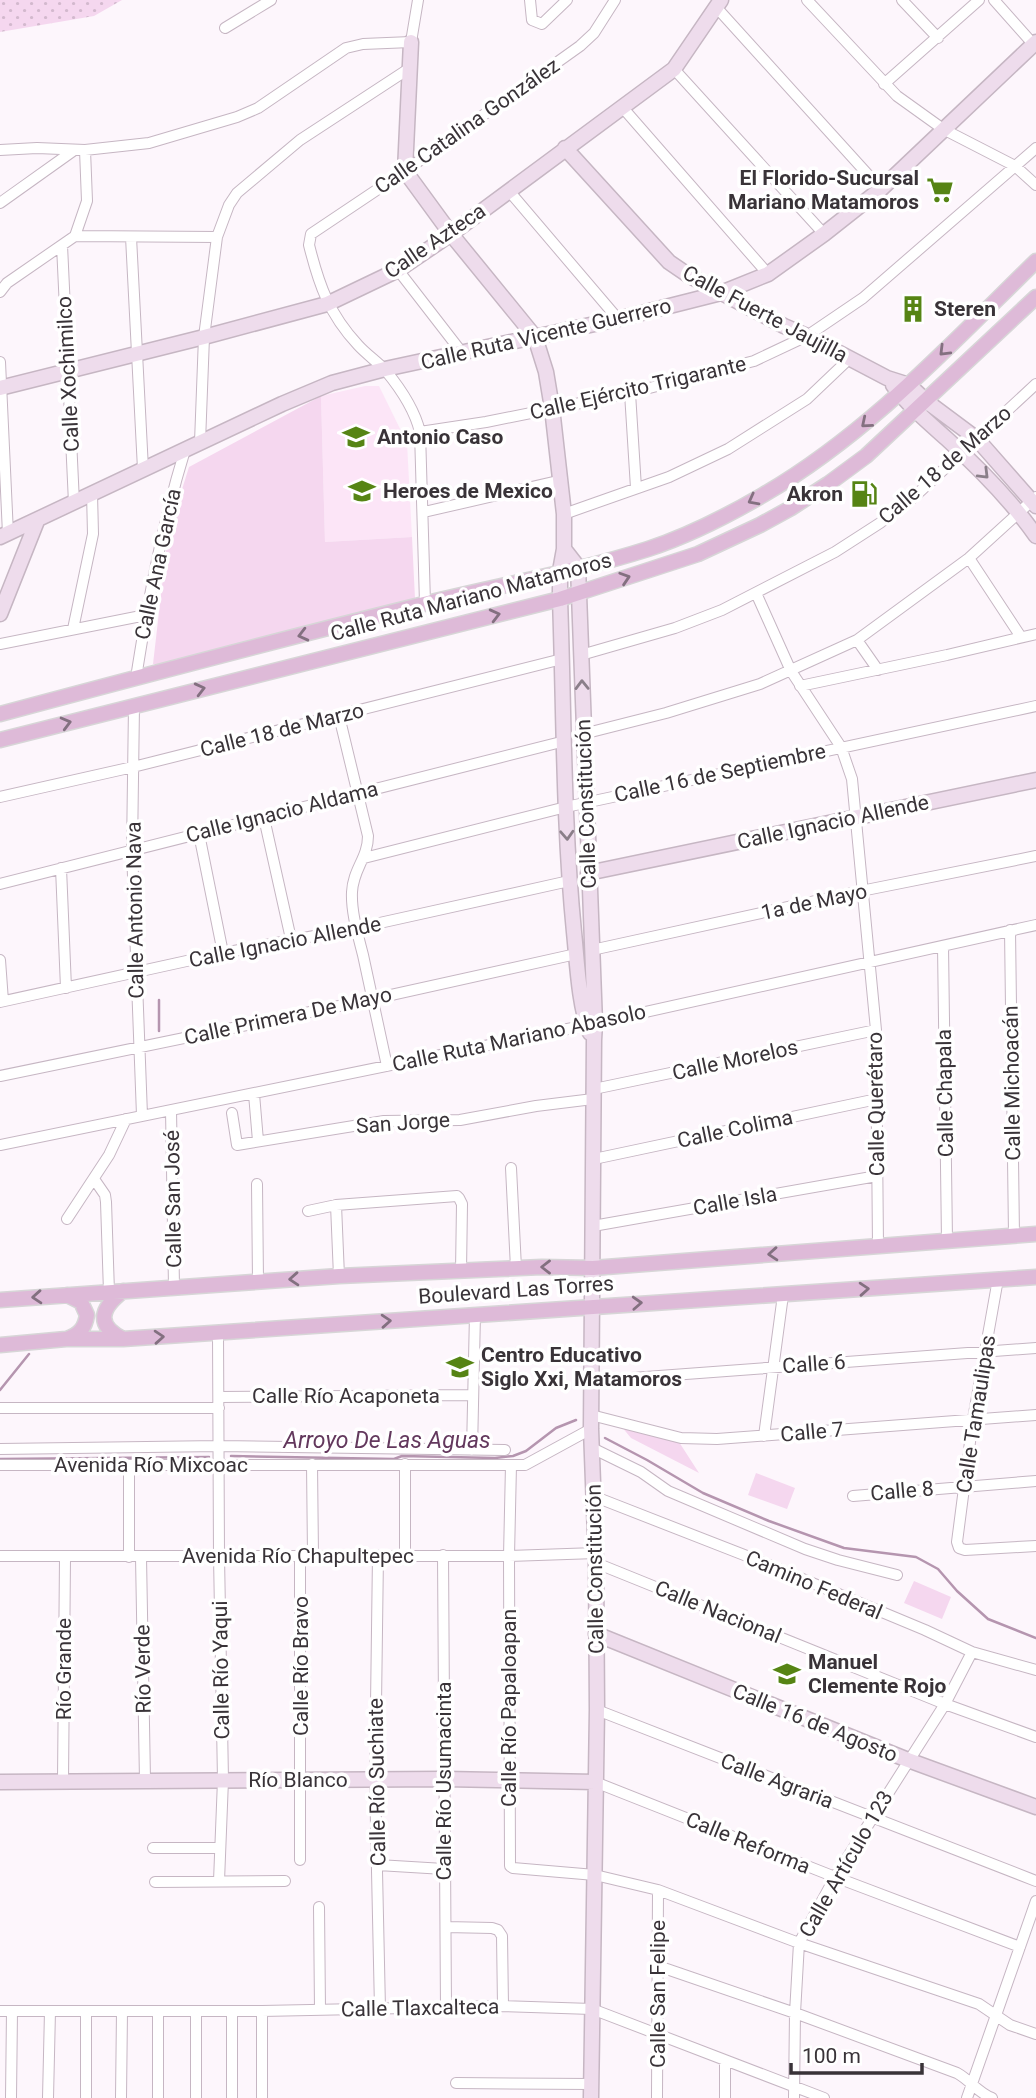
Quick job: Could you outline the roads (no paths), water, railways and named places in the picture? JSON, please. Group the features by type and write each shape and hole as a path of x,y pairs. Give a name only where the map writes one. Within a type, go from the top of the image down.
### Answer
{"main road":[{"name":"Calle Azteca","path":"1,388 327,304 397,270 451,234 674,69 719,4"},
{"path":"411,43 405,171 451,234 535,337"},
{"name":"Calle Ruta Vicente Guerrero","path":"4,535 314,389 385,369 463,354 722,293 768,274 881,189 1035,44"},
{"name":"Calle Fuerte Jaujilla","path":"565,148 669,262 688,275 904,389 1020,512 1036,536"},
{"name":"Calle Ruta Mariano Matamoros","path":"0,713 425,603 649,549 679,537 762,496 846,439 904,389 1036,261"},
{"name":"Calle Ruta Mariano Matamoros","path":"0,740 560,599 698,554 760,525 828,484 866,456 1036,298"},
{"name":"Calle Constitución","path":"535,337 552,408 562,480 564,549 560,571 560,599 569,881 576,954 594,1040 591,1422 596,1558 597,1710 591,2091"},
{"name":"Calle Fuerte Jaujilla","path":"921,406 977,439 1035,501"},
{"path":"0,614 37,521"},
{"path":"564,549 578,567"},
{"name":"Calle Constitución","path":"578,567 592,950 591,1024"},
{"name":"Calle Ignacio Allende","path":"589,873 1036,780"},
{"name":"Boulevard Las Torres","path":"0,1300 339,1276 516,1268 593,1268 1036,1234"},
{"name":"Boulevard Las Torres","path":"0,1345 66,1339 123,1339 218,1333 1036,1277"},
{"path":"116,1292 104,1315 109,1330 123,1339"},
{"path":"66,1339 77,1335 83,1329 87,1315 81,1303 67,1295"},
{"name":"Calle 16 de Agosto","path":"596,1634 908,1760 1036,1807"},
{"name":"Río Blanco","path":"0,1782 444,1779 595,1782"}],"street":[{"path":"225,28 271,0"},
{"path":"0,150 37,148 73,151 149,143 237,117 258,107 346,48 363,44 411,43 418,0"},
{"path":"530,0 532,20 542,24 567,0"},
{"name":"Calle Catalina González","path":"327,304 317,280 309,240 311,234 405,171 589,39 615,0"},
{"path":"807,0 897,96 943,129 1015,166 1036,185"},
{"path":"902,0 937,38"},
{"path":"884,84 979,0"},
{"path":"994,0 1035,44"},
{"path":"719,4 881,189"},
{"path":"200,442 204,337 217,237 223,216 237,193 300,141 411,68"},
{"path":"674,69 824,234"},
{"path":"623,108 768,274"},
{"name":"Calle Ejército Trigarante","path":"420,432 486,422 630,393 754,361 807,336 863,298 1036,148"},
{"path":"75,236 87,201 85,150"},
{"path":"0,203 73,151"},
{"path":"509,191 618,319"},
{"path":"0,292 6,283 75,236 217,237"},
{"name":"Calle Ana García","path":"131,237 143,469"},
{"name":"Calle Xochimilco","path":"62,245 74,503"},
{"path":"397,270 463,354"},
{"path":"327,304 357,344 385,369 418,422 424,512 425,603"},
{"path":"564,514 669,477 728,449 807,399 849,359"},
{"path":"0,362 4,535"},
{"name":"Calle 18 de Marzo","path":"581,655 675,628 722,610 835,552 914,497 1036,384"},
{"path":"630,393 636,488"},
{"name":"Calle Ana García","path":"136,678 145,615 171,496 185,450"},
{"path":"424,512 562,480"},
{"path":"72,629 93,534 92,494"},
{"path":"583,734 760,684 857,640 968,558 1035,501"},
{"path":"968,558 1021,637"},
{"name":"Calle Querétaro","path":"756,593 791,671 841,747 852,779 876,1030 878,1246"},
{"path":"0,644 145,615"},
{"path":"800,686 1036,634"},
{"path":"857,640 878,670"},
{"name":"Calle 18 de Marzo","path":"0,797 133,767 562,659"},
{"name":"Calle Antonio Nava","path":"134,706 132,850 142,1115"},
{"name":"Calle 16 de Septiembre","path":"364,858 586,802 1036,706"},
{"path":"339,716 368,836 368,847 353,879 352,895 387,1066"},
{"name":"Calle Ignacio Aldama","path":"0,884 565,741"},
{"path":"264,818 291,939"},
{"path":"199,834 223,953"},
{"name":"1a de Mayo","path":"592,950 1036,856"},
{"path":"61,868 66,988"},
{"name":"Calle Ignacio Allende","path":"1,1001 291,939 357,928 569,881"},
{"name":"Calle Ruta Mariano Abasolo","path":"0,1145 591,1024 1036,925"},
{"name":"Calle Michoacán","path":"1010,930 1014,1235"},
{"name":"Calle Chapala","path":"943,946 947,1240"},
{"name":"Calle Primera De Mayo","path":"0,1076 576,954"},
{"path":"0,960 1,1001"},
{"name":"Calle Morelos","path":"594,1094 876,1030"},
{"path":"232,1113 237,1145 258,1141 254,1094"},
{"name":"San Jorge","path":"258,1141 384,1121 460,1120 594,1094"},
{"name":"Calle Colima","path":"594,1160 877,1099"},
{"name":"Calle San José","path":"171,1110 174,1287"},
{"path":"67,1219 109,1155 125,1118"},
{"path":"511,1168 516,1268"},
{"name":"Calle Isla","path":"593,1226 877,1176"},
{"path":"94,1179 105,1195 116,1292"},
{"path":"257,1184 258,1281"},
{"path":"308,1211 336,1205 457,1196 462,1204 461,1271"},
{"path":"336,1205 339,1276"},
{"name":"Calle Tamaulipas","path":"998,1279 974,1419 957,1542 959,1548 965,1550 1036,1546"},
{"path":"764,1436 783,1295"},
{"path":"472,1450 475,1314"},
{"name":"Calle Río Yaqui","path":"218,1333 223,1780 219,1881"},
{"name":"Calle 6","path":"591,1381 1036,1348"},
{"name":"Calle Río Acaponeta","path":"219,1397 473,1395"},
{"path":"0,1408 219,1408"},
{"name":"Calle 7","path":"591,1422 681,1437 716,1439 1036,1415"},
{"name":"Avenida Río Mixcoac","path":"0,1465 529,1464 591,1422"},
{"name":"Avenida Río Mixcoac","path":"0,1450 219,1446 505,1450"},
{"path":"592,1448 641,1472 668,1491 805,1549 897,1575"},
{"path":"312,1464 313,1555"},
{"path":"405,1464 405,1555"},
{"name":"Calle Río Papaloapan","path":"511,1465 510,1866 595,1875"},
{"path":"129,1557 130,1466"},
{"name":"Calle 8","path":"853,1496 1036,1481"},
{"name":"Camino Federal","path":"593,1496 762,1562 972,1652 1036,1670"},
{"name":"Calle Río Bravo","path":"300,1555 300,1860"},
{"name":"Calle Río Suchiate","path":"378,1555 375,1779 380,2009"},
{"name":"Avenida Río Chapultepec","path":"0,1556 65,1558 443,1555 596,1558"},
{"name":"Calle Río Usumacinta","path":"443,1555 446,2008"},
{"name":"Río Verde","path":"141,1557 145,1780"},
{"name":"Río Grande","path":"63,1781 65,1558"},
{"name":"Calle Nacional","path":"596,1558 945,1704 1036,1737"},
{"name":"Calle Artículo 123","path":"794,2093 799,1943 871,1818 945,1704 972,1652"},
{"name":"Calle Agraria","path":"597,1710 1036,1881"},
{"name":"Calle Reforma","path":"595,1782 1020,1947"},
{"path":"153,1848 219,1848"},
{"path":"377,1865 444,1869"},
{"path":"595,1875 658,1890 799,1943 979,2004 1010,2025 1036,2034"},
{"path":"155,1882 285,1881"},
{"name":"Calle San Felipe","path":"657,2098 658,1890"},
{"path":"967,2098 1036,1901"},
{"path":"319,1907 320,2010"},
{"path":"446,1927 498,1930 502,1936 503,2006"},
{"path":"658,1966 795,2012 957,2073 992,2098"},
{"name":"Calle Tlaxcalteca","path":"0,2011 262,2011 503,2006 592,2008 725,2061 794,2093 824,2098"},
{"path":"11,2098 12,2011"},
{"path":"48,2098 50,2011"},
{"path":"86,2011 86,2098"},
{"path":"121,2098 122,2011"},
{"path":"158,2011 158,2098"},
{"path":"196,2011 196,2098"},
{"path":"232,2011 232,2098"},
{"path":"262,2011 262,2098"},
{"path":"725,2061 725,2098"},
{"path":"456,2083 591,2091"}],"waterway":[{"path":"159,1000 159,1031"},
{"path":"0,1390 29,1354"},
{"name":"Arroyo De Las Aguas","path":"231,1456 495,1458 526,1451 556,1428 576,1420"},
{"name":"Arroyo De Las Aguas","path":"605,1438 703,1493 769,1521 844,1548 916,1557 938,1569 957,1591 988,1619 1036,1638"},
{"name":"Arroyo De Las Aguas","path":"0,1459 209,1457"}],"place":[{"name":"El Florido-Sucursal Mariano Matamoros","path":"940,190"},
{"name":"Steren","path":"913,309"},
{"name":"Antonio Caso","path":"356,437"},
{"name":"Heroes de Mexico","path":"362,491"},
{"name":"Akron","path":"864,494"},
{"name":"Centro Educativo Siglo Xxi, Matamoros","path":"460,1367"},
{"name":"Manuel Clemente Rojo","path":"787,1674"}]}
